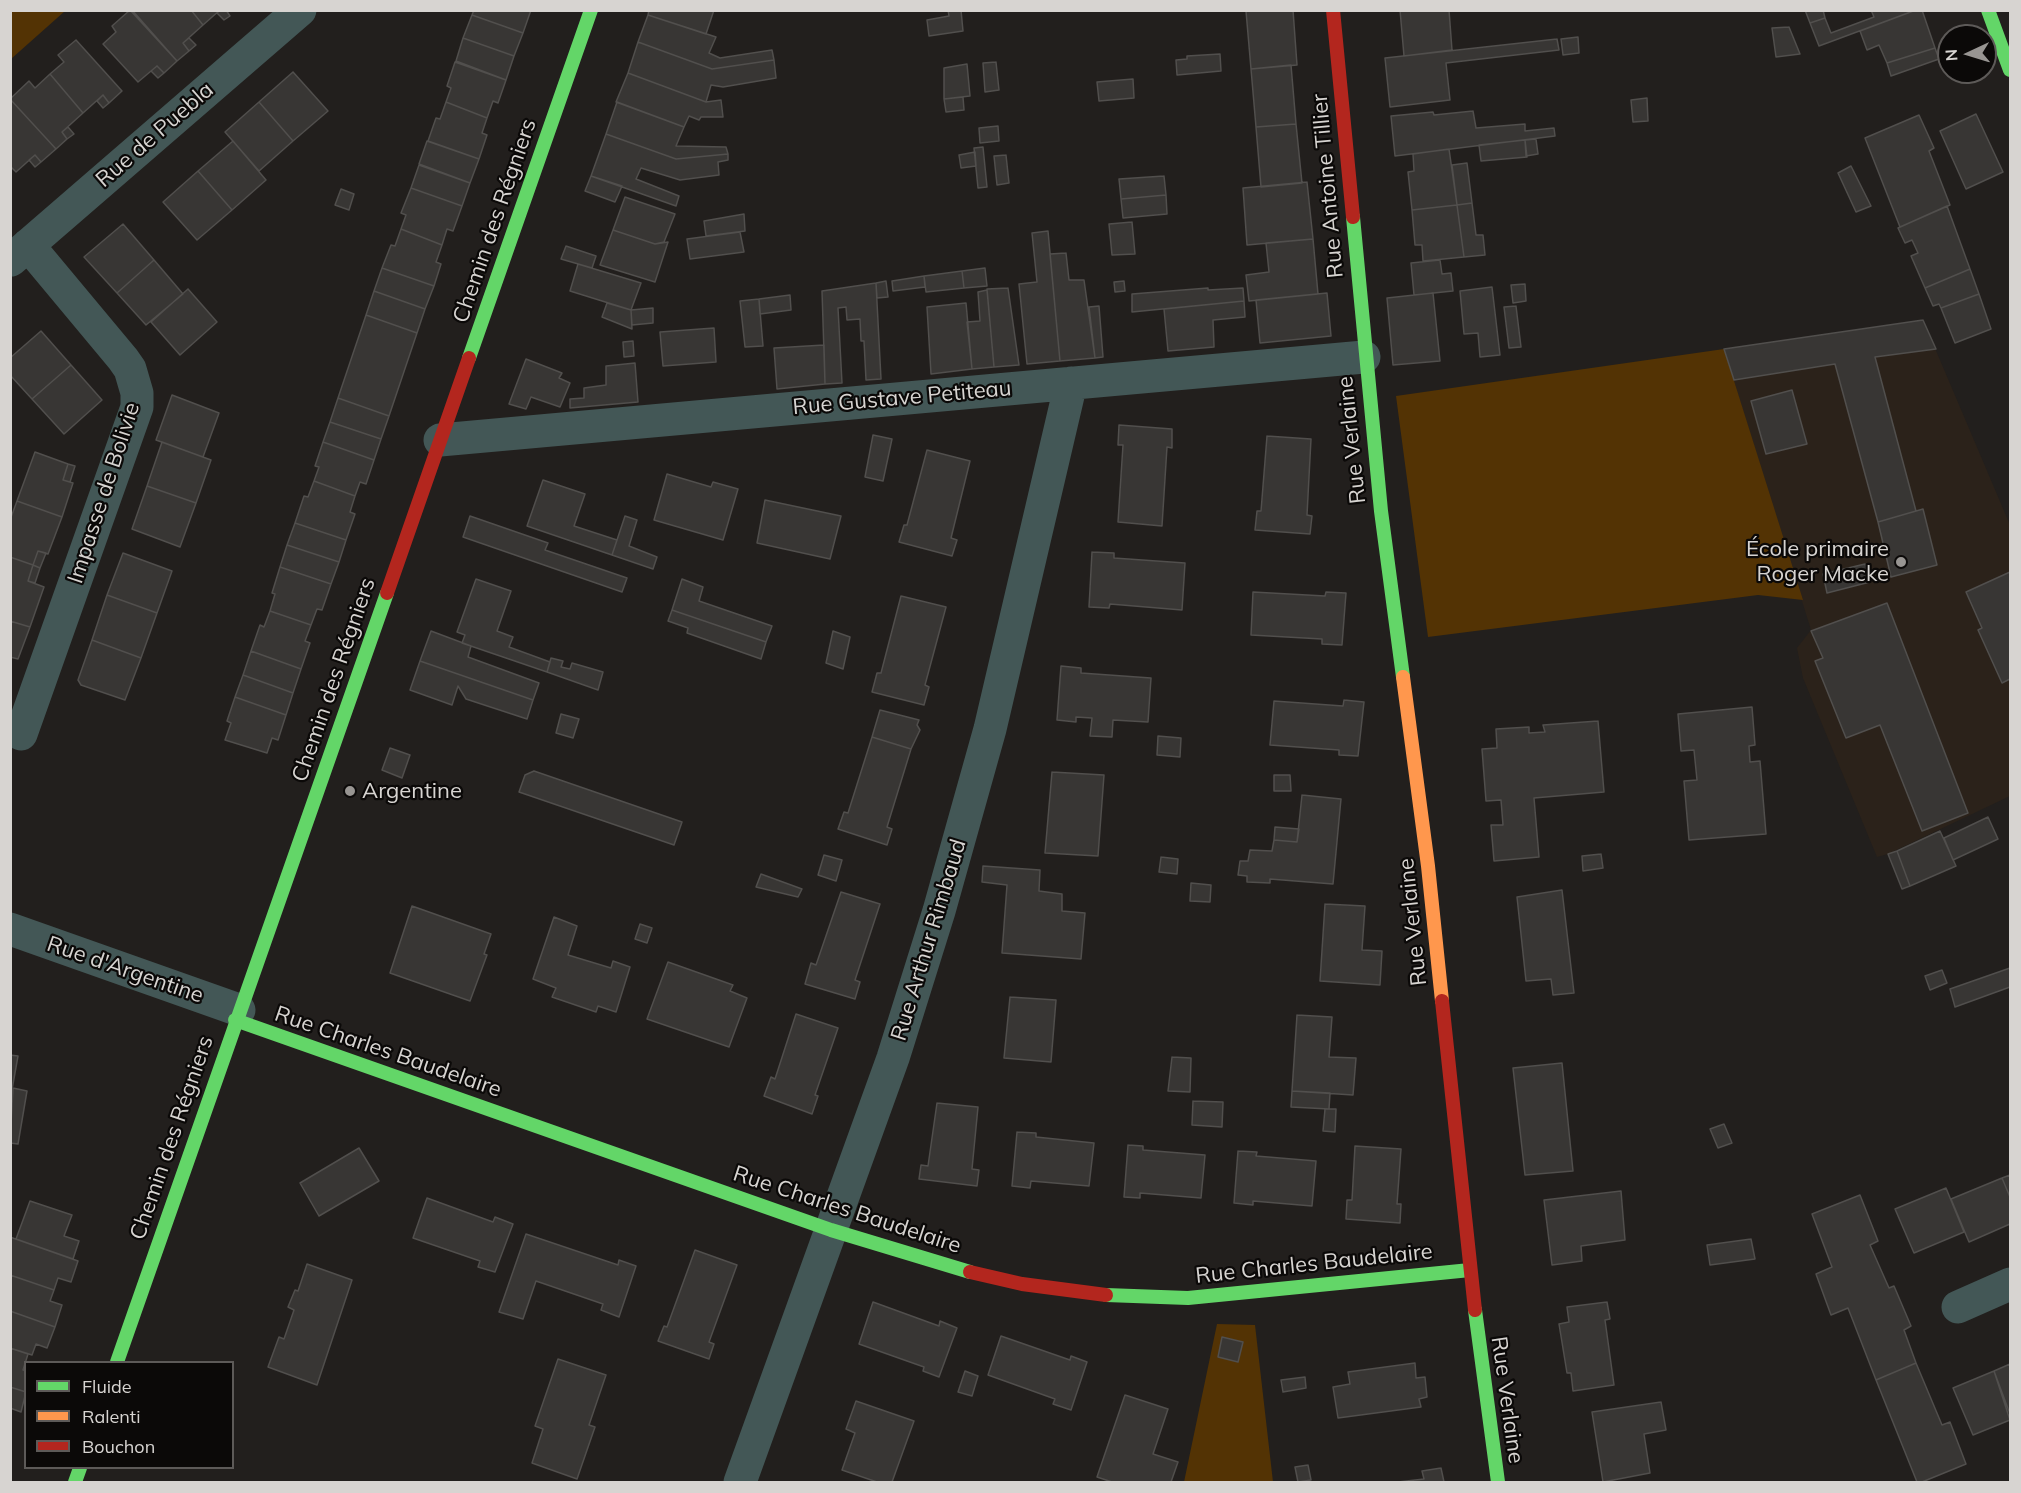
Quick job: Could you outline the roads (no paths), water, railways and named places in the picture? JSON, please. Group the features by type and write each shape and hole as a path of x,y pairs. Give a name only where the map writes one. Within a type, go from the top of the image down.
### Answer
{"street":[{"name":"Rue de Puebla","path":"19,253 300,10"},
{"name":"Chemin des Régniers","path":"117,1361 591,10"},
{"name":"Rue Antoine Tillier","path":"1333,10 1364,357"},
{"path":"1988,10 2010,70"},
{"name":"Impasse de Bolivie","path":"19,253 123,359 130,369 137,393 137,407 21,734"},
{"name":"Rue Gustave Petiteau","path":"440,440 1364,357"},
{"name":"Rue Verlaine","path":"1364,357 1383,533 1428,866 1470,1270 1498,1482"},
{"name":"Rue Arthur Rimbaud","path":"740,1482 893,1058 939,911 990,729 1071,383"},
{"name":"Rue d'Argentine","path":"10,929 237,1015"},
{"name":"Rue Charles Baudelaire","path":"237,1015 831,1230 987,1277 1054,1290 1121,1297 1220,1296 1470,1270"},
{"path":"1958,1307 2010,1284"}],"place":[{"name":"École primaire Roger Macke","path":"1901,562"},
{"name":"Argentine","path":"350,791"}]}
